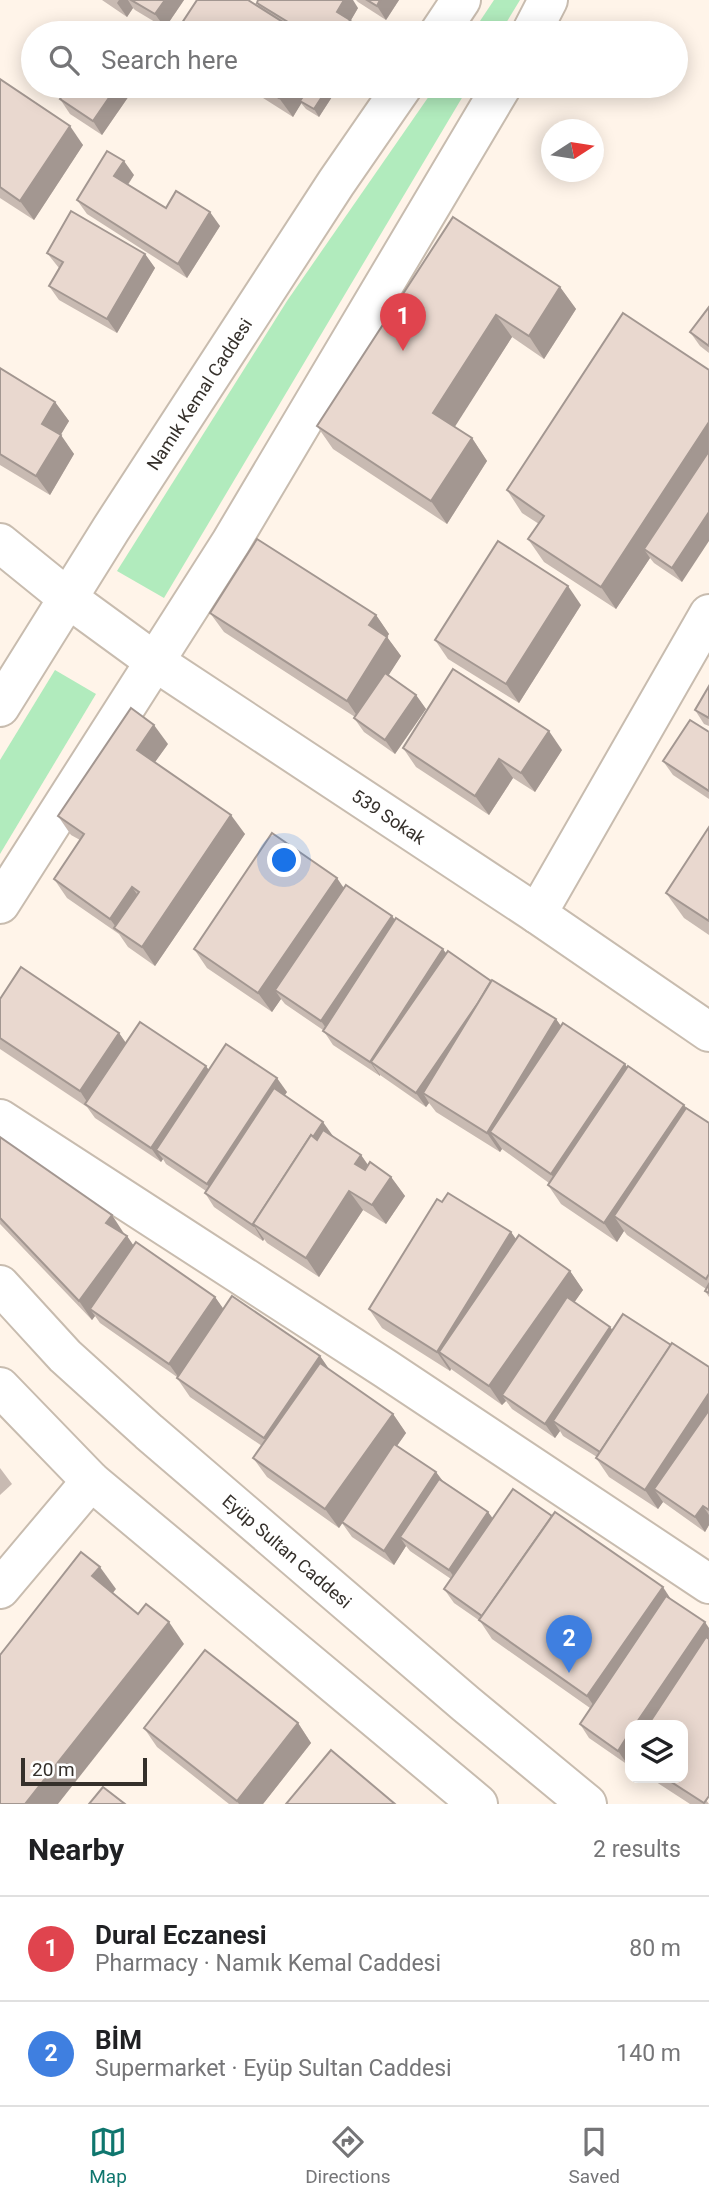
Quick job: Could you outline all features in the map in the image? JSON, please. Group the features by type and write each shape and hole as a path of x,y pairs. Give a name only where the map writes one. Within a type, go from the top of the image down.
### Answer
{"street":[{"path":"447,21 461,0"},
{"path":"537,21 548,0"},
{"name":"Namık Kemal Caddesi","path":"0,707 133,495 336,183 395,98"},
{"path":"0,904 231,542 495,98"},
{"name":"539 Sokak","path":"0,543 69,599 155,661 537,914 709,1032"},
{"path":"537,914 709,614"},
{"path":"0,1119 386,1369 709,1584"},
{"name":"Eyüp Sultan Caddesi","path":"0,1285 65,1356 149,1432 466,1704 587,1804"},
{"path":"0,1387 91,1482 478,1804"},
{"path":"0,1589 91,1482"}],"green space":[{"path":"494,0 520,0 507,21 480,21"},
{"path":"428,98 462,98 164,598 117,571 287,301"},
{"path":"55,670 96,694 0,854 0,760"}],"building":[{"path":"131,0 165,0 155,14"},
{"path":"197,0 248,0 281,21 183,21"},
{"path":"258,0 344,0 337,12 350,20 286,21 257,3"},
{"path":"367,0 380,0 377,6"},
{"path":"0,79 21,93 21,98 28,98 70,126 20,201 0,187"},
{"path":"61,98 109,98 93,121"},
{"path":"302,98 321,98 314,109 300,101"},
{"path":"107,151 124,161 114,176 166,208 176,191 210,212 178,264 77,200"},
{"path":"71,211 145,254 107,319 49,286 63,262 47,253"},
{"path":"453,217 560,287 529,336 496,315 433,413 472,438 431,501 317,426"},
{"path":"709,307 709,346 690,332"},
{"path":"623,313 709,370 709,422 601,587 528,539 544,516 507,490"},
{"path":"0,368 55,402 42,424 61,435 36,476 0,454"},
{"path":"709,451 709,512 672,568 644,549"},
{"path":"257,539 376,615 369,625 387,637 347,701 210,613"},
{"path":"498,541 568,586 506,684 435,640"},
{"path":"453,669 549,731 521,773 499,759 475,796 403,748"},
{"path":"385,673 416,695 385,740 354,718"},
{"path":"709,686 709,718 695,710"},
{"path":"131,708 154,725 137,750 231,815 142,947 114,928 139,892 132,887 110,919 54,879 84,834 58,816"},
{"path":"690,720 709,732 709,791 663,761"},
{"path":"709,827 709,921 666,893"},
{"path":"272,833 337,878 258,993 194,949"},
{"path":"346,885 392,916 321,1021 275,990"},
{"path":"396,918 443,949 370,1062 323,1031"},
{"path":"448,951 491,981 416,1093 371,1062"},
{"path":"21,967 119,1033 80,1091 0,1038 0,999"},
{"path":"492,980 556,1019 487,1133 423,1093"},
{"path":"140,1022 206,1066 151,1148 85,1104"},
{"path":"563,1023 625,1064 551,1174 490,1132"},
{"path":"226,1044 277,1078 207,1184 156,1150"},
{"path":"628,1066 684,1105 604,1223 548,1185"},
{"path":"274,1088 323,1122 313,1137 311,1135 254,1226 205,1193"},
{"path":"686,1108 709,1123 709,1274 706,1279 614,1216"},
{"path":"323,1130 361,1155 355,1164 365,1170 370,1162 391,1177 372,1205 349,1191 306,1258 253,1224 311,1135 317,1140"},
{"path":"0,1137 112,1215 106,1223 127,1236 79,1301 0,1218"},
{"path":"448,1193 511,1232 437,1352 369,1309 437,1199 442,1202"},
{"path":"519,1235 570,1271 489,1386 439,1352"},
{"path":"136,1242 215,1297 169,1364 90,1309"},
{"path":"232,1296 320,1356 264,1438 177,1378"},
{"path":"567,1297 610,1327 545,1424 502,1395"},
{"path":"623,1314 671,1345 600,1452 553,1421"},
{"path":"672,1343 709,1367 709,1393 645,1490 596,1458"},
{"path":"320,1363 393,1414 325,1509 253,1458"},
{"path":"709,1410 709,1510 703,1506 695,1517 654,1489"},
{"path":"394,1444 436,1472 384,1551 342,1522"},
{"path":"439,1479 488,1512 449,1570 400,1537"},
{"path":"513,1489 552,1516 482,1616 444,1589"},
{"path":"555,1512 663,1587 587,1696 479,1620"},
{"path":"81,1552 100,1567 92,1576 138,1614 146,1604 169,1622 25,1804 0,1804 0,1655"},
{"path":"666,1596 705,1622 638,1720 625,1720 625,1740 618,1751 580,1724"},
{"path":"706,1637 709,1639 709,1796 704,1803 673,1783 688,1783 688,1720 651,1720"},
{"path":"205,1650 298,1723 237,1801 144,1728"},
{"path":"331,1750 395,1804 286,1804"},
{"path":"103,1787 125,1804 89,1804"}],"place":[{"name":"Dural Eczanesi","path":"403,351"},
{"name":"BİM","path":"569,1673"}]}
